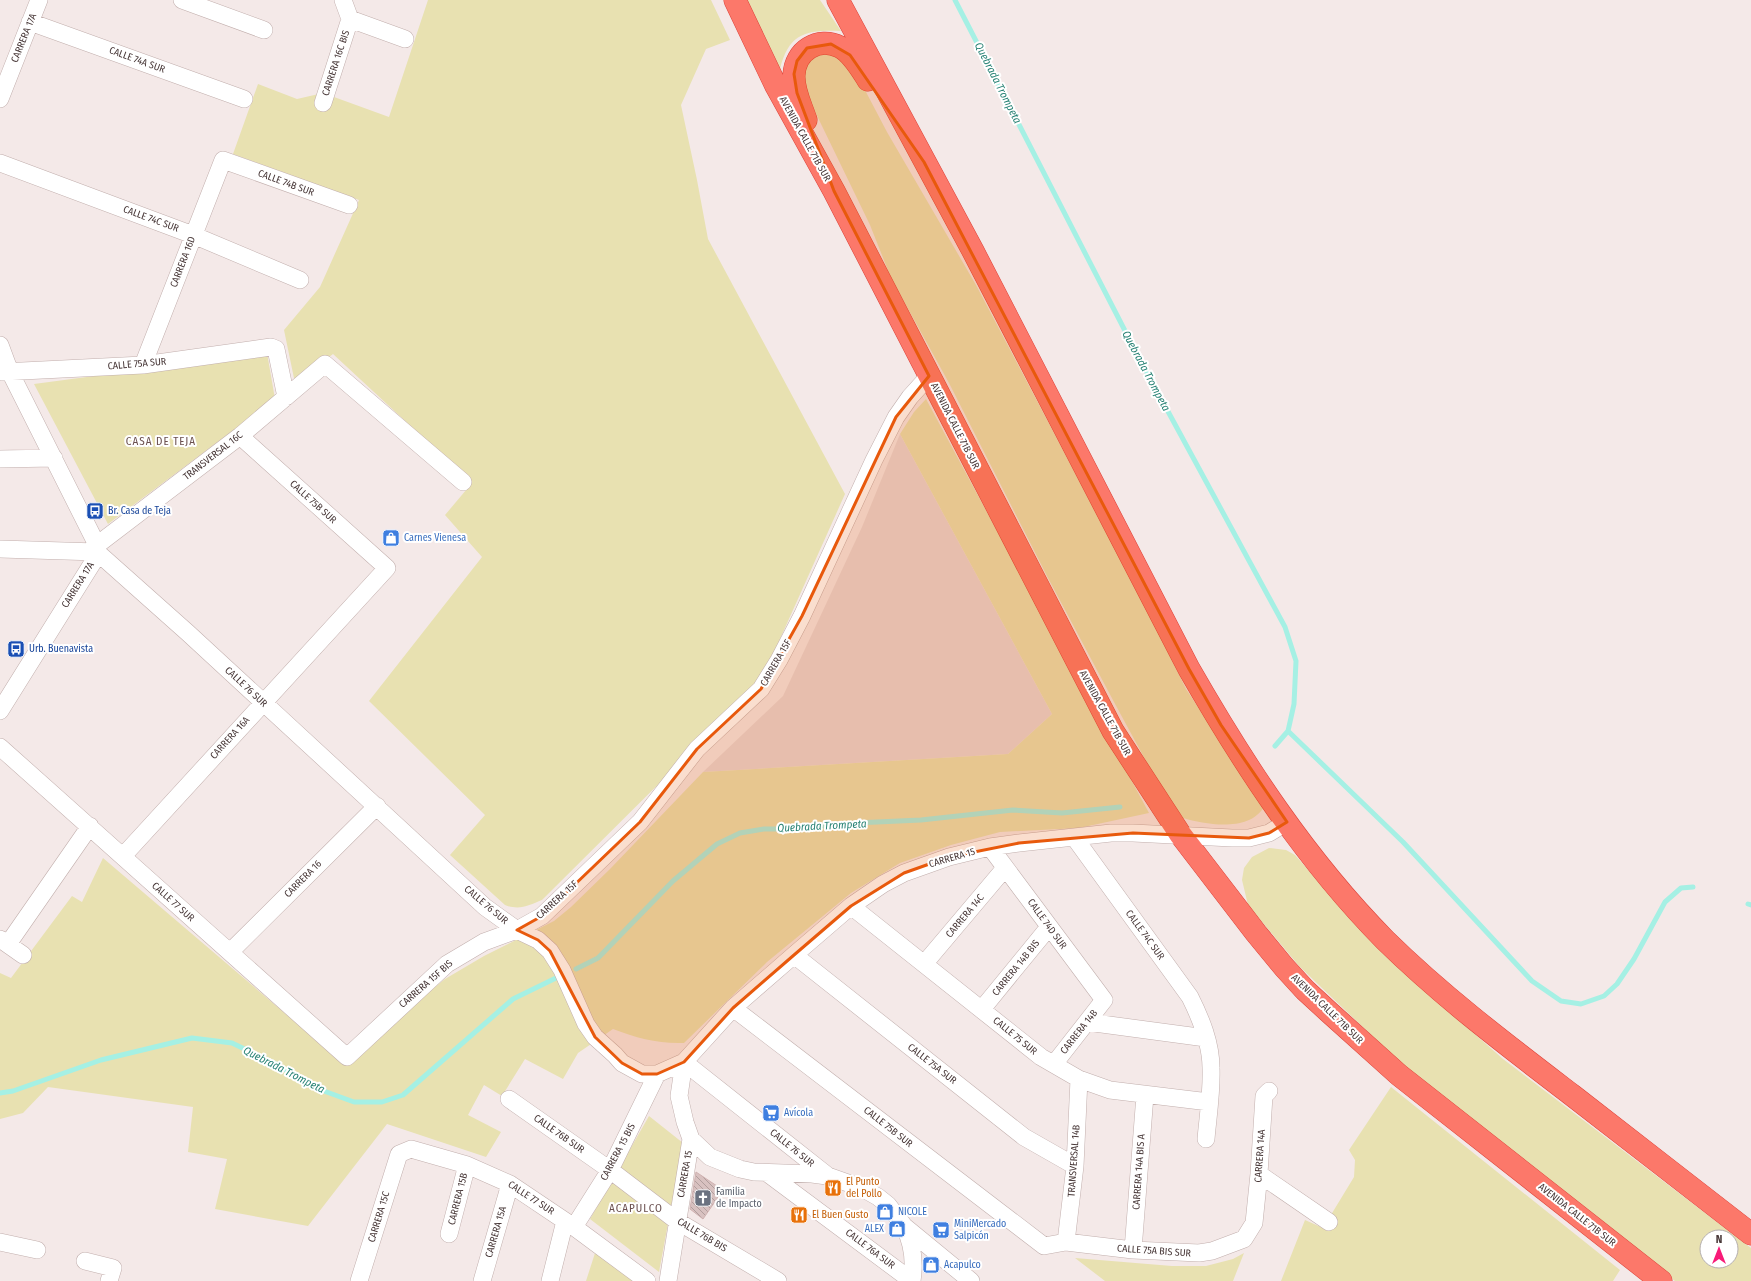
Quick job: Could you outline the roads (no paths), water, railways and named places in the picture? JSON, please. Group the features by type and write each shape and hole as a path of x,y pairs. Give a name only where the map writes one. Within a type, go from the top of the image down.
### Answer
{"highway":[{"name":"AVENIDA CALLE 71B SUR","path":"735,0 779,92 834,191 1113,731 1180,834 1275,956 1305,990 1330,1014 1399,1075 1661,1281"},
{"path":"838,0 973,251 1189,668 1225,731 1287,822 1336,886 1384,939 1452,1001 1751,1234"},
{"path":"834,191 799,99 795,83 794,74 797,61 801,53 815,44 831,44 841,47 850,55 924,162"}],"street":[{"name":"CARRERA 17A","path":"0,99 5,71 30,22 39,0"},
{"path":"182,0 264,30"},
{"name":"CARRERA 16C BIS","path":"323,103 350,19 343,0"},
{"path":"350,19 405,38"},
{"name":"CALLE 74A SUR","path":"30,22 244,99"},
{"name":"CALLE 74B SUR","path":"223,160 349,205"},
{"name":"CARRERA 16D","path":"142,365 223,160"},
{"name":"CALLE 74C SUR","path":"0,163 193,235 300,280"},
{"path":"0,345 5,372 54,458 97,549 0,550"},
{"name":"CALLE 75A SUR","path":"5,372 142,365 274,347 276,349 286,397"},
{"name":"TRANSVERSAL 16C","path":"97,549 240,436 325,364 463,482"},
{"name":"CARRERA 15F","path":"517,930 542,916 640,822 697,749 761,690 779,660 802,616 874,460 896,417 910,397 929,376"},
{"name":"CALLE 75B SUR","path":"240,436 387,568"},
{"path":"0,458 54,458"},
{"name":"CARRERA 17A","path":"0,711 94,559 97,549"},
{"name":"CALLE 76 SUR","path":"97,549 485,907 517,930 538,940 550,951 562,970 586,1024 595,1037 622,1063 642,1074 657,1074"},
{"name":"CARRERA 16A","path":"123,856 387,568"},
{"name":"CALLE 77 SUR","path":"0,747 347,1057"},
{"name":"CARRERA 16","path":"230,952 376,806"},
{"name":"CARRERA 15","path":"684,1062 733,1008 851,906 883,884 904,873 949,857 990,847 1074,837 1133,833 1249,838 1269,833 1287,822"},
{"path":"23,955 4,942 90,826"},
{"name":"CALLE 74C SUR","path":"1074,837 1190,997 1202,1024 1211,1068 1206,1139"},
{"name":"CALLE 74D SUR","path":"990,847 1104,1000"},
{"name":"CARRERA 14C","path":"924,964 1006,868"},
{"name":"CALLE 75 SUR","path":"851,906 1041,1057 1079,1079 1110,1090 1209,1102"},
{"name":"CARRERA 14B BIS","path":"982,1009 1049,927"},
{"name":"CARRERA 15F BIS","path":"347,1057 447,964 484,942 517,930"},
{"name":"CALLE 75A SUR","path":"794,955 1024,1137 1075,1166"},
{"name":"CARRERA 14B","path":"1054,1064 1104,1000"},
{"name":"CALLE 75B SUR","path":"733,1008 1044,1246"},
{"path":"1087,1022 1206,1038"},
{"path":"657,1074 684,1062"},
{"name":"CALLE 76 SUR","path":"684,1062 828,1176 862,1188 878,1197 888,1205 904,1226 971,1281"},
{"name":"CALLE 76A SUR","path":"684,1062 679,1096 685,1122 691,1139 710,1158 740,1169 767,1173 912,1281"},
{"name":"CARRERA 15 BIS","path":"550,1281 570,1224 610,1170 657,1074"},
{"name":"TRANSVERSAL 14B","path":"1066,1242 1075,1166 1079,1079"},
{"name":"CARRERA 14A","path":"1254,1223 1264,1096 1269,1091"},
{"name":"CARRERA 14A BIS A","path":"1133,1250 1145,1095"},
{"name":"CALLE 76B SUR","path":"509,1099 610,1170"},
{"name":"CARRERA 15","path":"668,1281 691,1139"},
{"name":"CALLE 77 SUR","path":"399,1154 411,1149 467,1165 510,1184 570,1224 647,1281"},
{"name":"CARRERA 15C","path":"359,1281 399,1154"},
{"name":"CARRERA 15B","path":"449,1234 467,1165"},
{"name":"CALLE 76B BIS","path":"610,1170 677,1221 778,1281"},
{"path":"767,1173 812,1174 828,1176"},
{"path":"1259,1174 1329,1222"},
{"name":"CARRERA 15A","path":"482,1281 510,1184"},
{"name":"CALLE 75A BIS SUR","path":"1044,1246 1066,1242 1133,1250 1199,1253 1212,1251 1244,1239 1254,1223"},
{"path":"904,1226 910,1238 913,1253 914,1265 912,1281"},
{"path":"0,1242 37,1250"},
{"path":"84,1261 111,1274"}],"waterway":[{"name":"Quebrada Trompeta","path":"955,0 1139,358 1285,627 1296,661 1294,704 1288,731 1275,746"},
{"path":"1288,731 1403,842 1532,981 1561,1001 1581,1004 1604,996 1617,984 1634,959 1665,902 1681,888 1693,887"},
{"name":"Quebrada Trompeta","path":"576,969 598,958 673,881 717,844 740,833 764,829 794,829 855,823 921,820 1013,810 1062,813 1120,807"},
{"name":"Quebrada Trompeta","path":"0,1093 13,1091 101,1060 192,1038 232,1043 276,1064 313,1087 354,1102 382,1102 403,1095 513,999 556,978"}],"place":[{"name":"Br. Casa de Teja","path":"95,511"},
{"name":"Carnes Vienesa","path":"391,538"},
{"name":"Urb. Buenavista","path":"16,649"},
{"name":"Avícola","path":"771,1113"},
{"name":"El Punto del Pollo","path":"833,1188"},
{"name":"Familia de Impacto","path":"703,1198"},
{"name":"NICOLE","path":"885,1212"},
{"name":"El Buen Gusto","path":"799,1215"},
{"name":"ALEX","path":"897,1229"},
{"name":"MiniMercado Salpicón","path":"941,1230"},
{"name":"Acapulco","path":"931,1265"}],"district":[{"name":"CASA DE TEJA","path":"161,441"},
{"name":"ACAPULCO","path":"636,1208"}]}
